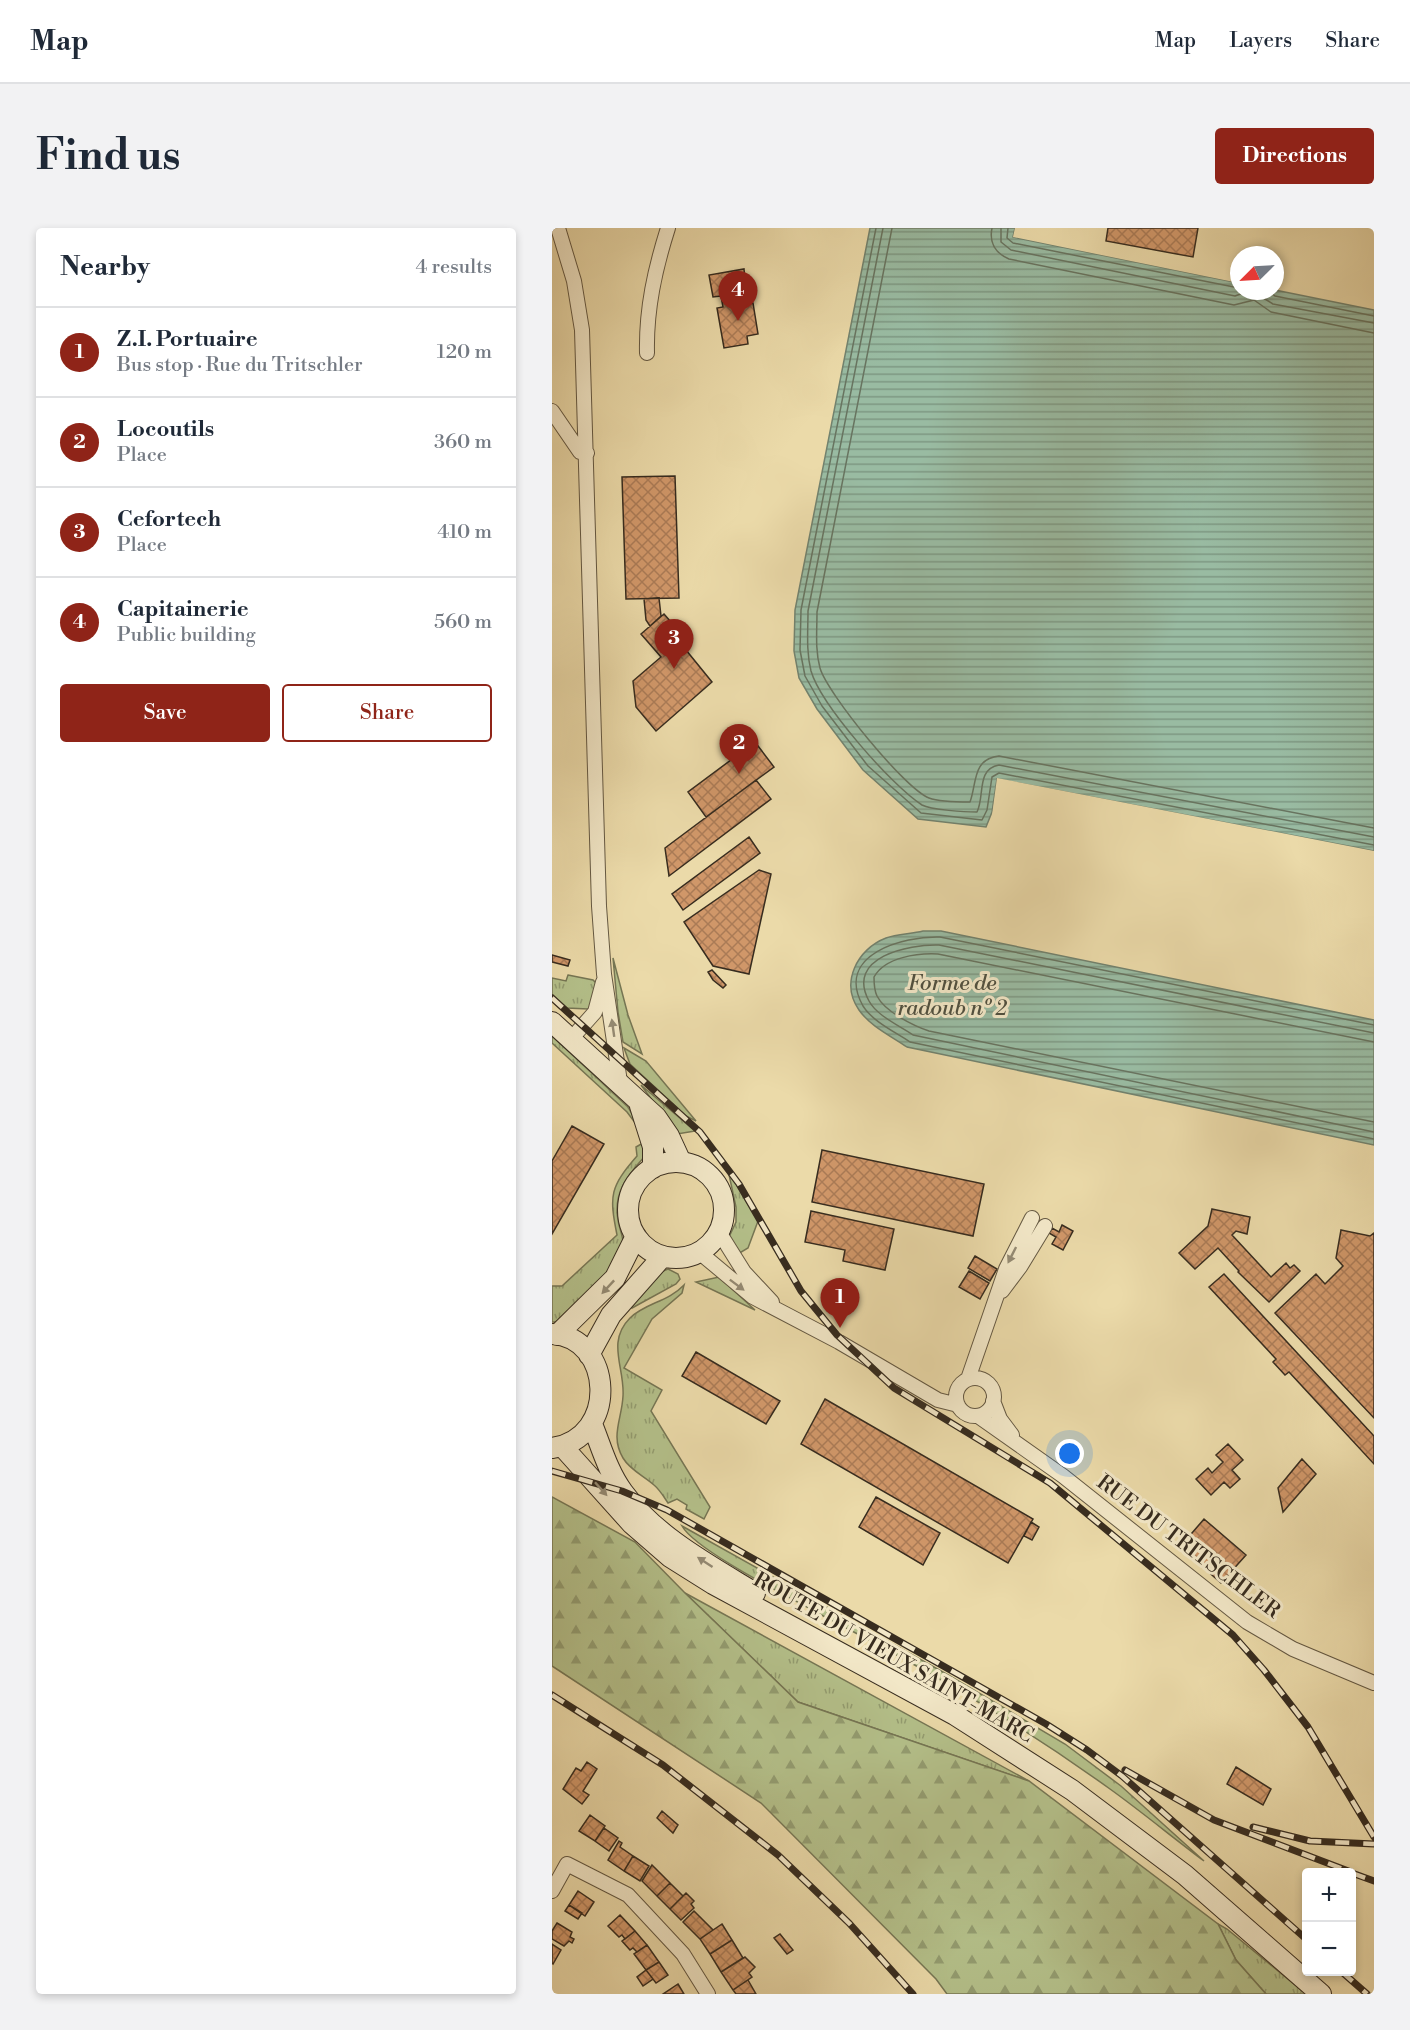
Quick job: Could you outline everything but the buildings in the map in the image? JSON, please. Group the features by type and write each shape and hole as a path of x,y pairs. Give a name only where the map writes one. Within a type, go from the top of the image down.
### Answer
{"main road":[{"path":"552,1023 620,1082 662,1124 681,1162"},
{"path":"636,1098 649,1129 653,1147 653,1168"},
{"path":"681,1162 694,1166 715,1181 724,1206 719,1232 699,1252 682,1258 663,1256 643,1245 630,1224 630,1198 643,1176 653,1168 667,1163 681,1162"},
{"path":"557,1447 579,1438 592,1424 600,1407 602,1389 598,1371 589,1355 575,1342 555,1334 615,1278 636,1236"},
{"path":"589,1355 611,1315 663,1256"},
{"name":"ROUTE DU VIEUX SAINT-MARC","path":"592,1424 622,1491 669,1536 756,1593 964,1709 1078,1779 1252,1920 1302,1966"},
{"name":"ROUTE DU VIEUX SAINT-MARC","path":"557,1447 632,1524 670,1557 713,1584 955,1715 1072,1790 1185,1875 1321,1994"},
{"name":"ROUTE DU VIEUX SAINT-MARC","path":"1312,1976 1330,1994"}],"street":[{"path":"558,228 574,282 582,330 598,884 604,974 620,1082"},
{"path":"646,353 647,317 654,272 668,228"},
{"path":"552,411 580,452 587,453"},
{"path":"571,1039 595,1011 604,974"},
{"path":"958,1405 963,1384 980,1348 1011,1257 1032,1218"},
{"path":"998,1295 1020,1267 1045,1226"},
{"path":"719,1232 744,1272 780,1310"},
{"path":"699,1252 735,1284 938,1400 958,1405 968,1415 978,1416 989,1409 993,1401 993,1391 981,1379 925,1391"},
{"path":"980,1348 987,1383"},
{"name":"RUE DU TRITSCHLER","path":"993,1401 1000,1419 1019,1444"},
{"name":"RUE DU TRITSCHLER","path":"978,1416 1019,1444 1247,1622 1293,1648 1374,1683"},
{"path":"552,1891 567,1864 628,1895 683,1954 708,1994"}],"green space":[{"path":"613,958 628,1015 642,1054 623,1042"},
{"path":"568,975 593,980 597,984 592,1005 588,1009 567,1008 552,994 552,978 566,981"},
{"path":"552,1036 628,1107 642,1132 627,1112 552,1043"},
{"path":"624,1048 646,1061 696,1121 686,1116 630,1064"},
{"path":"641,1085 695,1131 677,1134"},
{"path":"643,1143 645,1156 623,1185 618,1201 618,1220 623,1243 603,1281 559,1322 552,1322 552,1286 562,1286 617,1235 613,1210 614,1192 621,1176 637,1156 636,1147"},
{"path":"728,1170 758,1221 748,1248 738,1254 729,1237 736,1222 736,1207"},
{"path":"668,1269 678,1274 680,1279 676,1284 632,1308 629,1306 661,1272"},
{"path":"719,1277 755,1310 696,1282"},
{"path":"684,1285 682,1293 652,1319 624,1368 662,1390 651,1411 710,1507 704,1519 686,1509 687,1505 677,1499 668,1503 656,1487 626,1462 617,1442 623,1396 618,1356 619,1336 623,1327 636,1313 678,1291"},
{"path":"552,1497 635,1542 798,1702 1029,1781 1218,1924 1236,1960 1266,1994 947,1994 936,1979 761,1803 552,1666"},
{"path":"682,1526 950,1676 1065,1744 1121,1786 1204,1861 1110,1789 1008,1720 938,1678 829,1619 831,1616 827,1613 825,1617 725,1561 691,1536"},
{"path":"685,1593 1029,1781 798,1702"},
{"path":"1218,1924 1306,1994 1266,1994 1236,1960"}],"water":[{"path":"870,228 1015,228 1013,237 1230,281 1230,300 1284,300 1284,292 1374,310 1374,851 997,779 992,812 986,827 918,819 863,770 817,709 799,678 794,651 795,610"},
{"name":"Forme de radoub nº 2","path":"923,931 941,931 1374,1020 1374,1145 907,1047 875,1026 859,1010 851,989 852,978 854,968 860,958 876,943 886,938"}],"pier":[{"path":"1015,228 1018,228 1016,235 1230,278 1230,281 1013,237"},
{"path":"997,778 1374,851 1374,854 1000,782 991,823"}],"railway":[{"path":"552,998 700,1132 739,1184 801,1291 837,1335 894,1388 1050,1483 1233,1635 1264,1670 1308,1727 1374,1837"},
{"path":"552,1471 622,1491 667,1510 1046,1724 1122,1776 1302,1935"},
{"path":"552,1695 663,1765 778,1855 849,1923 913,1994"},
{"path":"1125,1770 1214,1820 1340,1868"},
{"path":"1253,1827 1310,1841 1374,1844"},
{"path":"1356,1874 1374,1881"},
{"path":"1347,1976 1367,1994"}],"place":[{"name":"Capitainerie","path":"738,321"},
{"name":"Cefortech","path":"674,669"},
{"name":"Locoutils","path":"739,774"},
{"name":"Z.I. Portuaire","path":"840,1328"}]}
